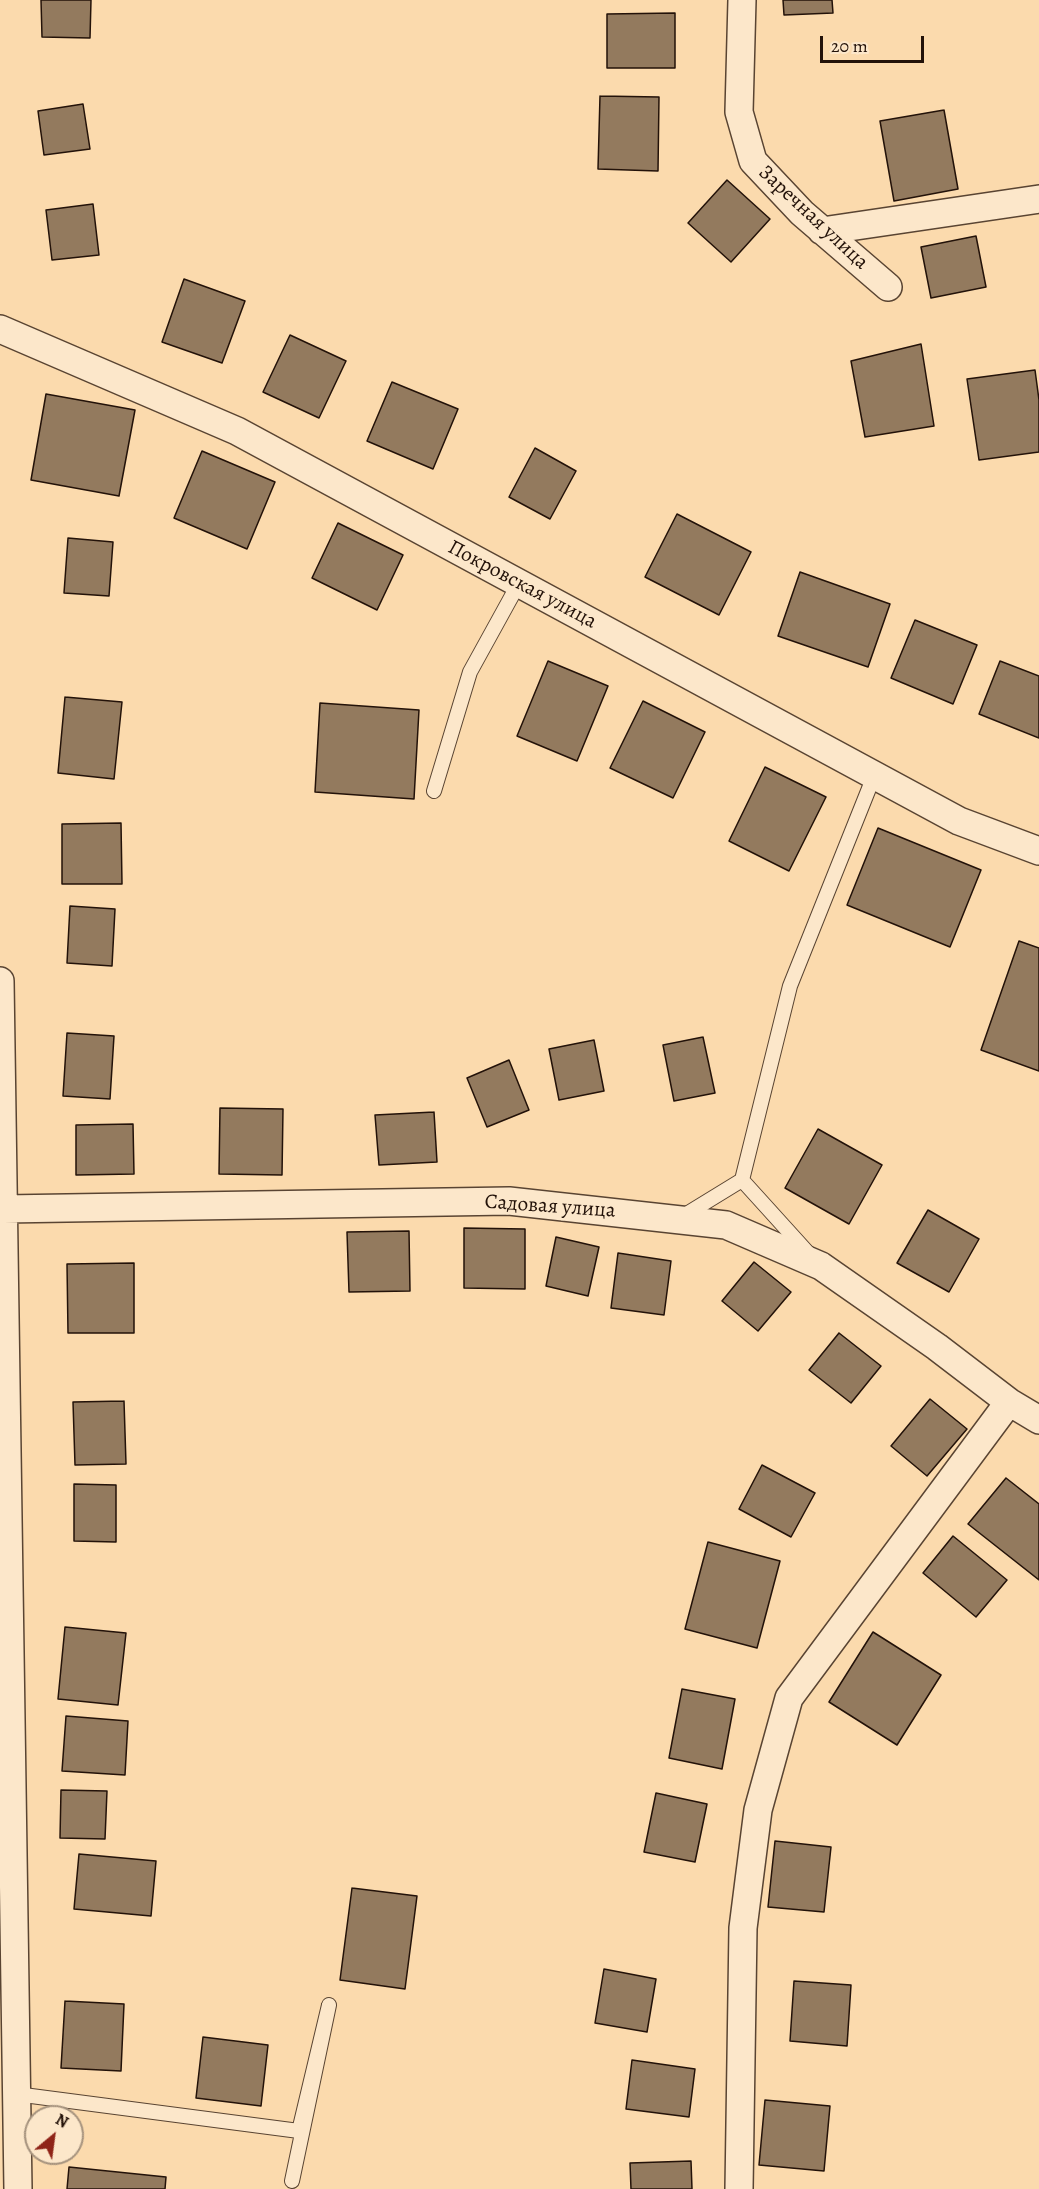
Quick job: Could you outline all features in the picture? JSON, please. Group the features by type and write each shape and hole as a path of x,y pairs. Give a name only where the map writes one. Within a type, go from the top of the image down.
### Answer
{"street":[{"name":"Заречная улица","path":"742,0 739,112 753,161 822,231 888,287"},
{"path":"822,231 1039,199"},
{"name":"Покровская улица","path":"0,328 237,431 959,821 1039,851"},
{"path":"0,981 18,2189"},
{"name":"Садовая улица","path":"4,1209 509,1201 726,1225 821,1266 937,1347 1009,1402 1039,1420"},
{"path":"739,2189 743,1928 758,1810 789,1698 1009,1402"}],"lane":[{"path":"434,791 470,672 519,583"},
{"path":"677,1219 742,1180 790,986 874,776"},
{"path":"742,1180 821,1266"},
{"path":"16,2094 299,2131 329,2005 292,2181"}],"building":[{"path":"41,0 91,0 90,38 42,37"},
{"path":"783,0 832,0 833,13 784,15"},
{"path":"675,13 675,68 607,68 607,14"},
{"path":"600,96 659,97 658,171 598,169"},
{"path":"83,104 90,149 44,155 38,111"},
{"path":"944,110 958,189 894,201 880,121"},
{"path":"727,180 770,219 731,262 688,223"},
{"path":"93,204 99,255 52,260 46,210"},
{"path":"976,236 986,287 931,298 921,247"},
{"path":"184,279 245,301 222,363 162,342"},
{"path":"290,335 346,361 319,418 263,392"},
{"path":"921,344 934,426 865,437 851,361"},
{"path":"1035,370 1039,400 1039,452 979,460 967,379"},
{"path":"392,382 458,409 433,469 367,441"},
{"path":"46,394 135,410 119,496 31,480"},
{"path":"535,448 576,471 550,519 509,497"},
{"path":"202,451 275,482 247,549 174,518"},
{"path":"677,514 751,552 719,615 645,577"},
{"path":"338,523 403,555 377,610 312,578"},
{"path":"68,538 113,542 109,596 64,593"},
{"path":"800,572 890,604 868,667 778,636"},
{"path":"915,620 977,645 953,704 891,678"},
{"path":"548,661 608,686 577,761 517,736"},
{"path":"1000,661 1039,676 1039,738 979,714"},
{"path":"65,697 122,702 114,779 58,773"},
{"path":"643,701 705,732 673,798 610,768"},
{"path":"320,703 419,710 414,799 315,792"},
{"path":"765,767 826,797 789,871 729,841"},
{"path":"121,823 122,884 62,884 62,824"},
{"path":"878,828 981,870 950,947 847,905"},
{"path":"70,906 115,909 112,966 67,963"},
{"path":"1019,941 1039,948 1039,1071 981,1050"},
{"path":"67,1033 114,1036 110,1099 63,1096"},
{"path":"703,1037 715,1093 674,1101 663,1045"},
{"path":"594,1040 604,1091 559,1100 549,1049"},
{"path":"509,1060 529,1110 487,1127 467,1078"},
{"path":"220,1108 283,1109 282,1175 219,1174"},
{"path":"434,1112 437,1162 379,1165 375,1115"},
{"path":"133,1124 134,1174 76,1175 76,1125"},
{"path":"818,1129 882,1165 849,1224 785,1188"},
{"path":"928,1210 979,1239 949,1292 897,1263"},
{"path":"464,1228 525,1229 525,1289 464,1288"},
{"path":"409,1231 410,1291 349,1292 347,1232"},
{"path":"556,1237 599,1247 588,1296 546,1286"},
{"path":"618,1253 671,1261 664,1315 611,1308"},
{"path":"754,1262 791,1292 758,1331 722,1301"},
{"path":"134,1263 134,1333 68,1333 67,1264"},
{"path":"839,1333 881,1366 851,1403 809,1370"},
{"path":"930,1399 967,1429 927,1476 891,1446"},
{"path":"124,1401 126,1464 75,1465 73,1402"},
{"path":"762,1465 815,1493 791,1537 739,1509"},
{"path":"1006,1478 1039,1504 1039,1580 968,1524"},
{"path":"74,1484 116,1485 116,1542 74,1541"},
{"path":"953,1536 1007,1580 976,1617 923,1573"},
{"path":"708,1542 780,1561 757,1648 685,1629"},
{"path":"65,1627 126,1633 118,1705 58,1699"},
{"path":"873,1632 941,1675 897,1745 829,1702"},
{"path":"682,1689 735,1699 722,1769 669,1758"},
{"path":"66,1716 128,1721 125,1775 62,1771"},
{"path":"61,1790 107,1791 105,1839 60,1838"},
{"path":"656,1793 707,1804 695,1862 644,1852"},
{"path":"775,1841 831,1847 824,1912 768,1907"},
{"path":"79,1854 156,1861 151,1916 74,1909"},
{"path":"352,1888 417,1896 405,1989 340,1980"},
{"path":"604,1969 656,1979 647,2032 595,2023"},
{"path":"794,1981 851,1985 847,2046 790,2041"},
{"path":"65,2001 124,2004 121,2071 61,2068"},
{"path":"203,2037 268,2045 261,2106 196,2098"},
{"path":"632,2060 695,2069 689,2117 626,2109"},
{"path":"765,2100 830,2106 824,2171 759,2165"},
{"path":"691,2161 692,2189 631,2189 630,2163"},
{"path":"69,2167 166,2177 165,2189 67,2189"}]}
